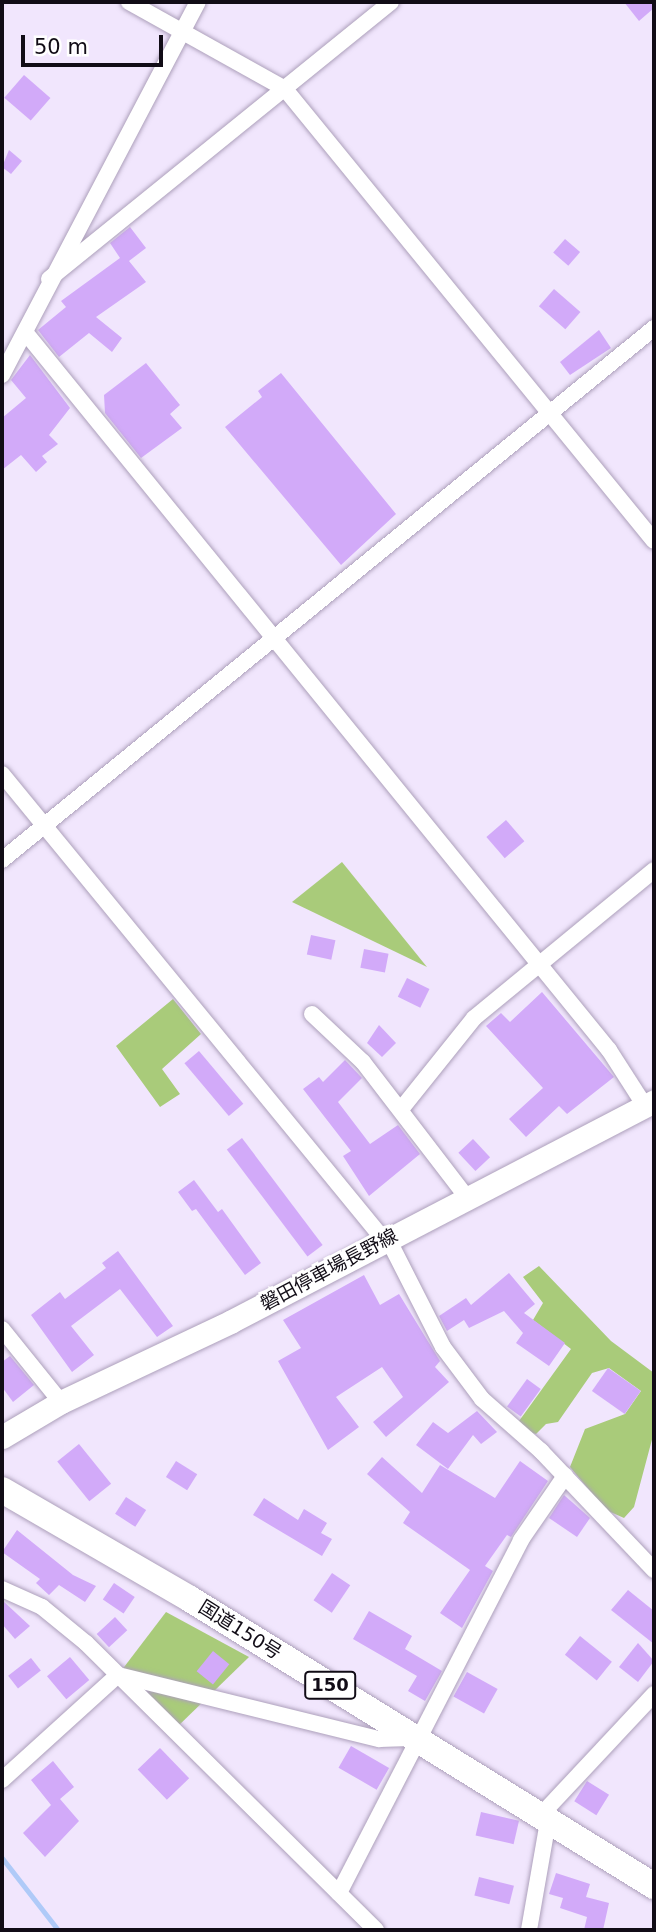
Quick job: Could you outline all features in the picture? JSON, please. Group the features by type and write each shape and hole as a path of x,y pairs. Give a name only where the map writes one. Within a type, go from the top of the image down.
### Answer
{"highway":[{"name":"国道150号","path":"2,1490 65,1524 654,1886"}],"main road":[{"name":"磐田停車場長野線","path":"2,1437 61,1402 232,1321 650,1104"}],"street":[{"path":"129,2 285,89 654,541"},
{"path":"2,375 49,279 198,2"},
{"path":"49,279 391,2"},
{"path":"2,860 654,328"},
{"path":"25,332 609,1050 650,1104"},
{"path":"2,774 386,1240 443,1347 482,1399 565,1476 654,1570"},
{"path":"402,1108 474,1018 528,978 539,964 654,870"},
{"path":"312,1014 363,1062 402,1108 468,1199"},
{"path":"2,1329 61,1402"},
{"path":"339,1893 416,1738 520,1540 565,1476"},
{"path":"2,1589 42,1607 118,1675 376,1930"},
{"path":"118,1675 379,1739 416,1738"},
{"path":"2,1780 118,1675"},
{"path":"529,1930 544,1818 654,1694"}],"green space":[{"path":"342,862 427,967 292,902"},
{"path":"173,999 201,1034 162,1069 180,1094 160,1107 116,1046"},
{"path":"539,1266 611,1341 654,1373 654,1432 634,1507 624,1518 606,1510 570,1467 585,1429 625,1414 641,1391 609,1368 592,1373 558,1422 546,1424 536,1434 514,1428 571,1349 533,1320 543,1303 523,1277"},
{"path":"166,1612 249,1657 173,1731 118,1675"}],"building":[{"path":"624,2 654,2 654,8 639,21"},
{"path":"24,75 50,98 31,121 4,98"},
{"path":"9,150 22,161 11,174 2,167"},
{"path":"130,227 146,248 129,261 146,282 96,317 122,338 112,352 89,333 59,357 38,330 66,307 61,301 120,258 110,243"},
{"path":"565,239 580,252 568,266 553,253"},
{"path":"554,289 580,312 565,329 539,306"},
{"path":"599,330 611,348 570,375 560,362"},
{"path":"30,355 70,408 49,435 58,444 42,456 47,462 36,472 21,455 2,470 2,418 26,398 11,380"},
{"path":"146,363 180,405 170,414 182,428 141,458 105,413 104,395"},
{"path":"281,373 396,514 341,565 225,427 262,397 258,391"},
{"path":"506,820 524,841 505,858 486,837"},
{"path":"311,935 335,940 331,960 307,955"},
{"path":"364,949 389,954 385,972 360,968"},
{"path":"407,978 429,989 420,1008 398,997"},
{"path":"542,992 614,1077 567,1114 559,1106 526,1137 509,1119 543,1088 486,1026 501,1013 510,1022"},
{"path":"379,1025 396,1043 382,1057 367,1043"},
{"path":"199,1051 243,1104 229,1116 184,1063"},
{"path":"345,1060 362,1078 338,1102 370,1144 398,1125 420,1154 369,1196 343,1156 351,1151 303,1089 319,1077 323,1082"},
{"path":"242,1138 323,1245 307,1256 227,1149"},
{"path":"473,1139 490,1157 475,1171 458,1153"},
{"path":"194,1180 218,1212 222,1209 261,1263 245,1275 196,1209 192,1211 178,1192"},
{"path":"118,1251 173,1326 157,1337 120,1289 71,1326 94,1355 72,1372 31,1315 60,1292 65,1299 106,1268 102,1263"},
{"path":"509,1273 535,1304 524,1313 565,1343 549,1366 516,1343 523,1333 504,1311 469,1328 464,1320 447,1331 439,1316 466,1298 471,1305"},
{"path":"364,1275 380,1305 399,1294 440,1361 435,1367 449,1382 386,1437 373,1422 403,1397 382,1367 336,1397 359,1427 328,1450 278,1361 301,1348 283,1320"},
{"path":"10,1356 34,1385 13,1402 2,1387 2,1362"},
{"path":"608,1368 641,1391 625,1414 592,1391"},
{"path":"527,1379 541,1389 521,1416 507,1407"},
{"path":"477,1411 497,1432 481,1444 473,1435 448,1469 416,1445 433,1422 448,1433"},
{"path":"79,1444 111,1484 89,1501 57,1462"},
{"path":"382,1457 422,1493 440,1465 495,1498 520,1461 548,1481 511,1537 507,1535 485,1566 493,1571 462,1628 440,1613 470,1570 403,1523 410,1512 367,1474"},
{"path":"176,1461 197,1474 187,1490 166,1477"},
{"path":"564,1495 590,1518 577,1537 549,1518"},
{"path":"126,1497 146,1510 135,1527 115,1514"},
{"path":"264,1498 298,1520 304,1509 327,1523 321,1533 332,1539 322,1556 253,1515"},
{"path":"17,1530 73,1575 96,1586 85,1602 59,1585 49,1595 36,1583 40,1579 2,1552"},
{"path":"332,1573 350,1585 332,1613 314,1600"},
{"path":"114,1583 135,1597 124,1614 103,1600"},
{"path":"628,1590 654,1611 654,1644 611,1610"},
{"path":"2,1600 30,1626 15,1639 2,1624"},
{"path":"369,1611 412,1636 405,1649 442,1671 425,1701 408,1691 417,1676 353,1639"},
{"path":"115,1617 127,1630 109,1647 97,1634"},
{"path":"580,1636 612,1662 597,1680 565,1655"},
{"path":"638,1643 654,1661 638,1682 619,1667"},
{"path":"213,1651 229,1664 213,1684 197,1671"},
{"path":"70,1657 89,1680 66,1699 47,1676"},
{"path":"31,1658 41,1671 18,1688 8,1676"},
{"path":"467,1672 498,1689 484,1713 453,1696"},
{"path":"351,1746 389,1768 377,1790 338,1768"},
{"path":"160,1748 189,1778 167,1800 138,1770"},
{"path":"53,1761 74,1787 60,1799 79,1821 45,1857 23,1833 51,1805 31,1780"},
{"path":"587,1781 609,1795 596,1815 574,1801"},
{"path":"481,1812 519,1821 514,1844 476,1835"},
{"path":"556,1873 590,1884 586,1897 609,1903 603,1930 584,1930 587,1917 560,1908 563,1898 549,1894"},
{"path":"479,1877 514,1886 509,1904 474,1895"}],"waterway":[{"path":"2,1858 58,1930"}]}
